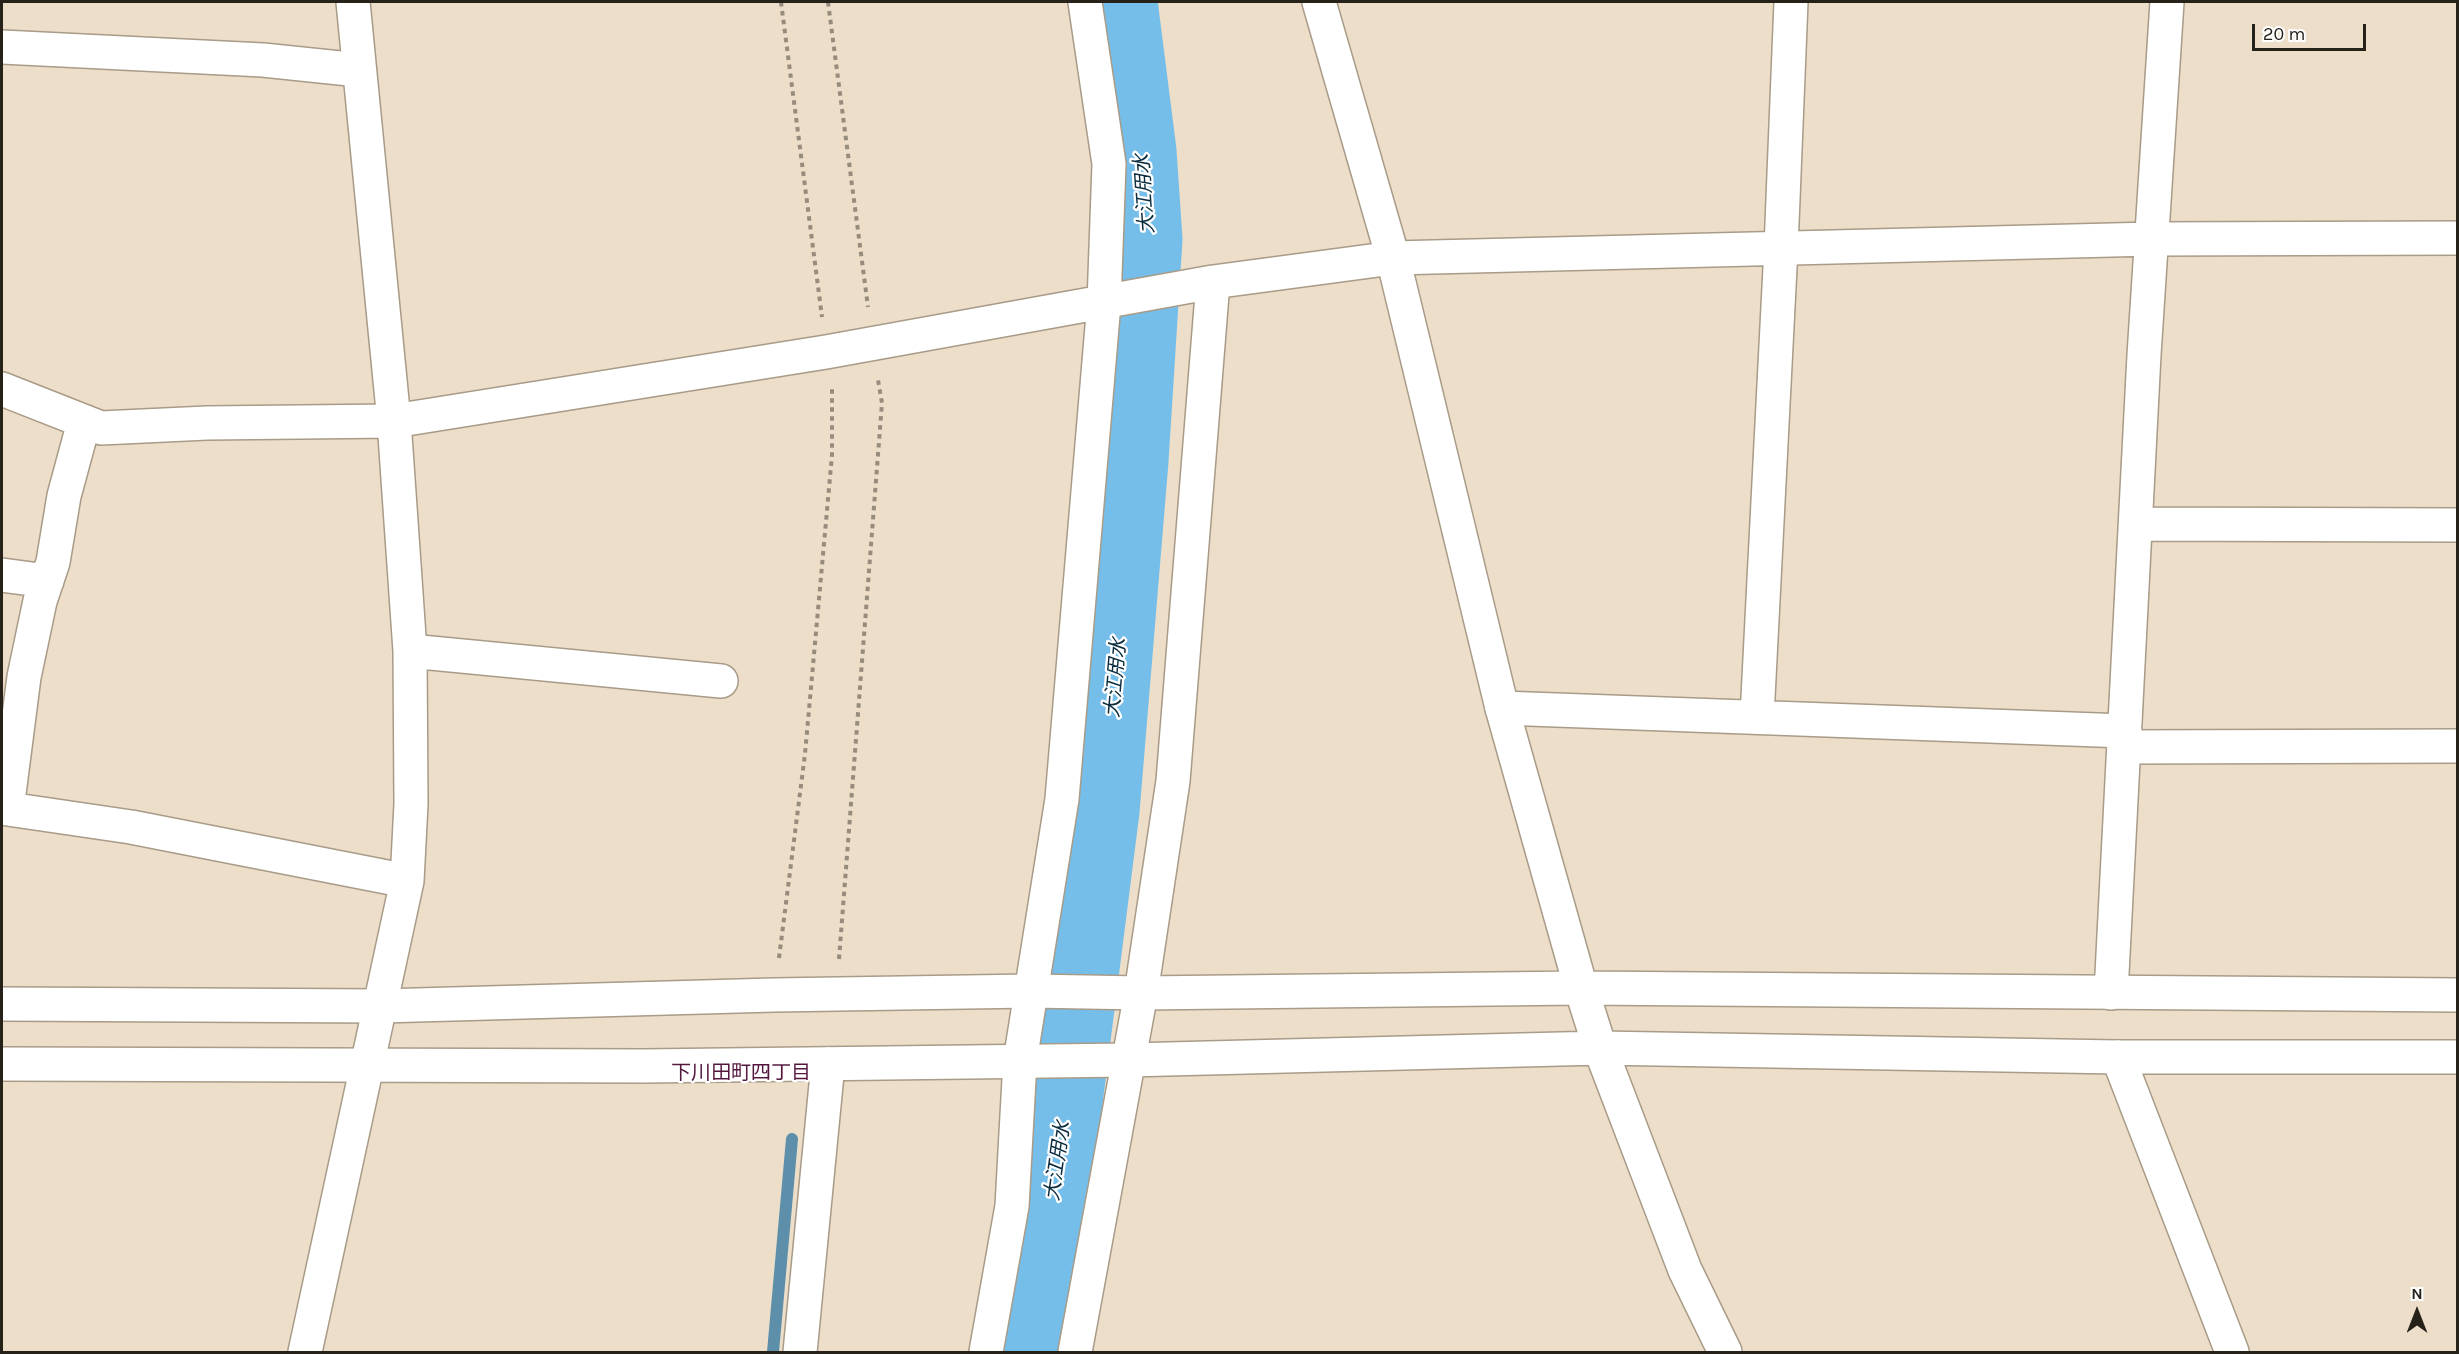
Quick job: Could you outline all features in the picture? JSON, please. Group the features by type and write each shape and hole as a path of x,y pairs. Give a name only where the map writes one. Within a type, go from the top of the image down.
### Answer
{"street":[{"path":"305,1353 408,881 411,804 410,651 394,421 353,2"},
{"path":"986,1353 1012,1206 1026,1061 1062,800 1108,302 1109,164 1085,2"},
{"path":"1319,2 1393,258 1502,708 1581,988 1600,1048 1685,1270 1725,1353"},
{"path":"1757,717 1791,2"},
{"path":"2110,993 2167,2"},
{"path":"2,47 263,60 358,70"},
{"path":"2,389 100,428 207,423 394,421 826,352 1202,284 1393,258 2152,239 2457,238"},
{"path":"1075,1353 1131,992 1173,781 1202,284"},
{"path":"84,422 64,496 53,562 40,601 24,677 4,809 131,827 408,881"},
{"path":"2136,524 2457,525"},
{"path":"2,575 47,582"},
{"path":"410,651 721,681"},
{"path":"1502,708 1757,717 2124,739 2457,746"},
{"path":"2,1004 381,1006 774,995 1036,991 1581,988 2457,995"},
{"path":"2,1064 366,1067 828,1064 1120,1060 1600,1048 2118,1057 2457,1057"},
{"path":"2118,1057 2232,1353"},
{"path":"800,1353 828,1064"}],"path":[{"path":"774,995 805,754 832,455 834,400 780,2"},
{"path":"828,2 882,403 837,995"}],"waterway":[{"name":"大江用水","path":"1032,1352 1051,1236 1105,811 1134,461 1148,239 1142,151 1123,2"},
{"path":"773,1352 792,1139"}],"district":[{"name":"下川田町四丁目","path":"741,1073"}]}
